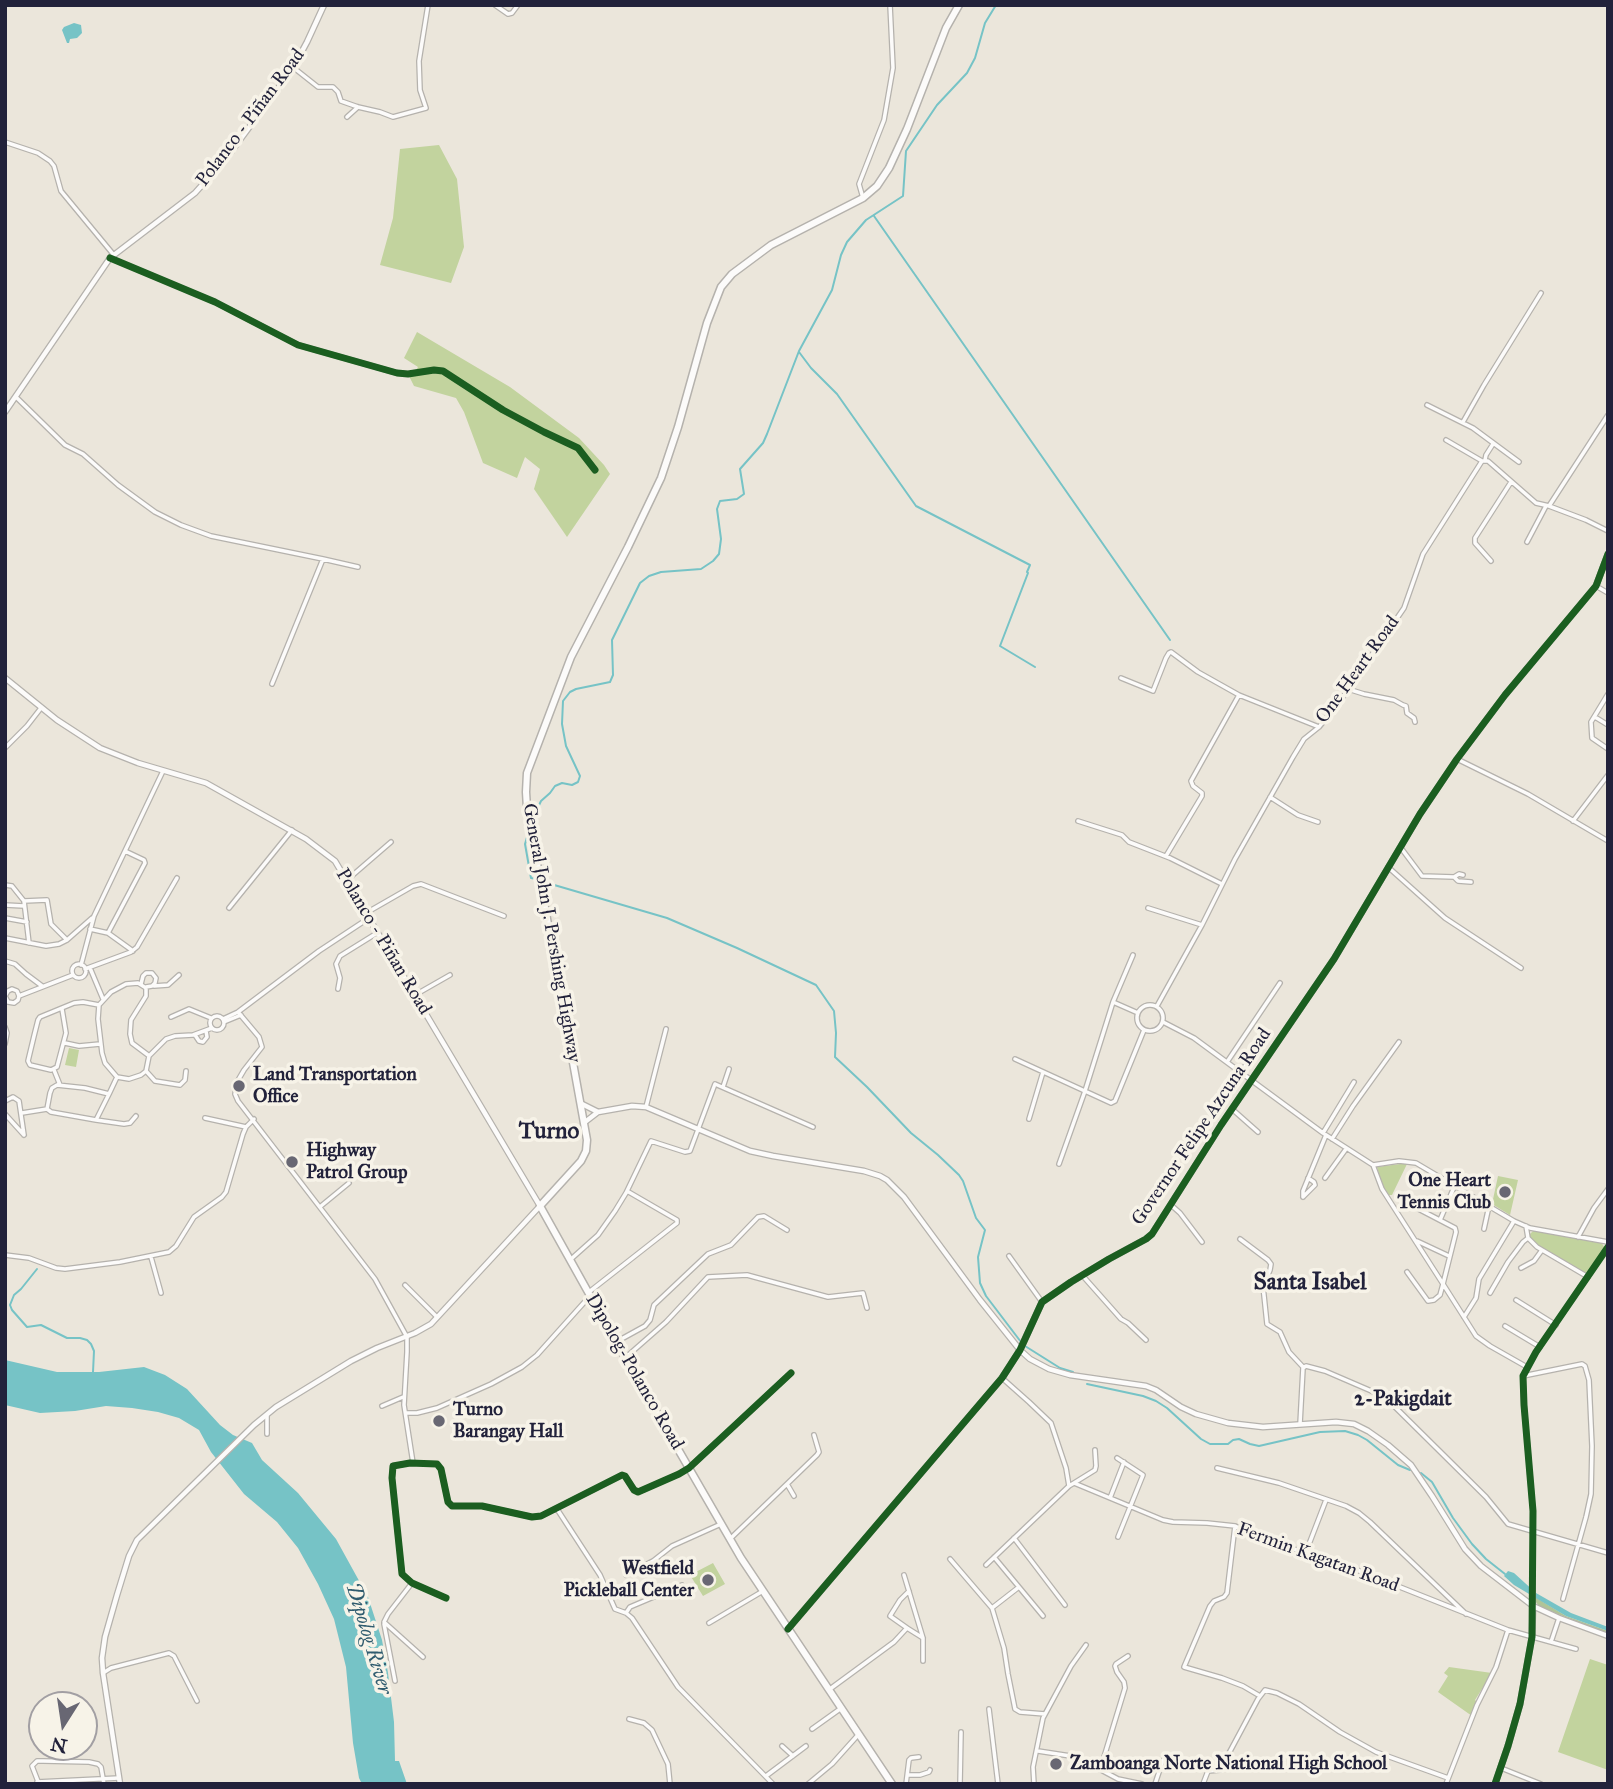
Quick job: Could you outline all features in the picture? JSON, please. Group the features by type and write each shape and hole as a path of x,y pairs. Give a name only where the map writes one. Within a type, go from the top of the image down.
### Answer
{"highway":[{"name":"General John J. Pershing Highway","path":"540,1206 577,1166 584,1156 587,1140 527,808 527,773 570,657 661,478 707,323 721,287 732,274 771,245 863,198 877,186 890,168 946,28 959,5"},
{"name":"Dipolog-Polanco Road","path":"540,1206 730,1539 892,1784"}],"main road":[{"name":"Polanco - Piñan Road","path":"6,409 111,256 186,201 203,186 228,156 293,68 324,5"},
{"name":"Governor Felipe Azcuna Road","path":"788,1629 1002,1378 1022,1345 1042,1302 1152,1234 1334,958 1399,846 1457,759 1505,695 1596,586 1608,554"},
{"name":"Polanco - Piñan Road","path":"5,678 57,720 106,752 206,783 292,830 327,853 340,867 540,1206"},
{"path":"582,1104 598,1112"},
{"path":"585,1122 598,1112 632,1106 646,1107 750,1151 864,1171 887,1180 912,1206 980,1300 1042,1366 1085,1379 1146,1386 1196,1414 1228,1423 1264,1427 1336,1422 1354,1424 1388,1445 1411,1465 1472,1558 1533,1606 1608,1636"},
{"name":"General John J. Pershing Highway","path":"120,1781 102,1658 129,1556 137,1540 267,1413 351,1361 424,1329 540,1206"},
{"path":"1495,1784 1520,1704 1532,1637 1533,1606"}],"street":[{"path":"293,68 318,87 333,87 341,101 358,107 393,117 426,108 420,90 419,61 428,5"},
{"path":"495,5 508,14 518,5"},
{"path":"863,198 859,184 884,120 892,68 890,5"},
{"path":"346,117 358,107"},
{"path":"5,142 38,153 50,161 61,191 111,256 215,302 299,345 397,373 443,371 503,410 578,448 595,470"},
{"path":"1464,422 1541,293"},
{"path":"16,397 65,446 83,454 118,485 172,521 211,536 358,567"},
{"path":"1427,405 1464,422 1519,462"},
{"path":"1527,542 1608,415"},
{"path":"1446,440 1483,461 1488,461 1535,503 1595,523 1608,531"},
{"name":"One Heart Road","path":"1157,1006 1304,739 1319,727 1348,689 1404,607 1423,554 1493,443"},
{"path":"1491,561 1475,543 1475,538 1511,482"},
{"path":"272,684 323,559"},
{"path":"1596,586 1608,593"},
{"path":"1121,678 1153,691 1171,652 1198,672 1239,695 1319,727"},
{"path":"1348,689 1400,703 1406,706 1407,713 1415,722"},
{"path":"1608,694 1591,722 1592,738 1608,749"},
{"path":"1166,856 1202,796 1191,781 1239,695"},
{"path":"5,748 41,708"},
{"path":"1594,717 1608,726"},
{"path":"1457,759 1510,784 1608,841"},
{"path":"81,965 94,916 163,771"},
{"path":"1573,821 1608,775"},
{"path":"1270,797 1298,815 1318,822"},
{"path":"1078,821 1122,835 1129,842 1166,856 1222,884"},
{"path":"229,908 292,830"},
{"path":"347,880 391,842"},
{"path":"1399,846 1422,876 1463,875"},
{"path":"108,933 145,863 125,851"},
{"path":"1388,866 1445,918 1521,968"},
{"path":"1454,877 1458,881 1471,882"},
{"path":"19,996 15,990 10,990 6,994 6,1001 14,1003 19,1000 19,996 73,975 76,978 82,977 88,968 133,951 177,878"},
{"path":"179,975 168,985 143,986 133,982 118,987 99,1005 105,1063 117,1077 136,1077 146,1071 149,1056 170,1037 195,1035 212,1028 220,1029 224,1021 240,1013 367,915 413,886 421,884 504,916"},
{"path":"5,885 12,886 25,904 29,943"},
{"path":"5,905 47,900 51,924 67,940"},
{"path":"1148,908 1202,925"},
{"path":"5,937 46,946 59,944 94,916"},
{"path":"5,918 27,922"},
{"path":"90,929 108,933 133,951"},
{"path":"338,989 340,978 336,964 340,956 377,933"},
{"path":"1059,1164 1113,1002 1133,955"},
{"path":"5,961 14,963 42,986"},
{"path":"73,975 75,965 88,968 103,999"},
{"path":"149,1056 132,1043 130,1034 133,1015 146,996 143,986 146,973 152,973 156,978 152,986"},
{"path":"415,995 450,975"},
{"path":"1227,1062 1280,983"},
{"path":"1113,1002 1138,1013"},
{"path":"54,1070 34,1067 28,1060 40,1017 74,1003 99,1005"},
{"path":"1138,1013 1146,1005 1157,1006 1162,1011 1163,1021 1156,1030 1144,1030"},
{"path":"54,1070 65,1043 66,1028 62,1009"},
{"path":"171,1017 189,1009 211,1018"},
{"path":"240,1013 262,1041 262,1047 244,1070 235,1089 238,1101 375,1279 407,1336 403,1397 413,1463"},
{"path":"1138,1013 1139,1024 1144,1030"},
{"path":"212,1028 209,1024 211,1018 217,1015 224,1021"},
{"path":"1163,1021 1194,1038 1324,1134 1373,1165 1381,1189 1481,1340 1527,1367"},
{"path":"5,1027 8,1033 5,1044"},
{"path":"646,1107 666,1030"},
{"path":"1015,1059 1111,1103 1115,1101 1144,1030"},
{"path":"195,1035 197,1040 203,1042 207,1037 206,1031"},
{"path":"1332,1139 1399,1042"},
{"path":"65,1043 79,1046 101,1044"},
{"path":"1241,1074 1254,1051"},
{"path":"723,1087 729,1069"},
{"path":"54,1070 60,1085"},
{"path":"146,1071 155,1081 180,1085 185,1080 186,1071"},
{"path":"1029,1119 1043,1072"},
{"path":"96,1120 117,1077"},
{"path":"1308,1178 1315,1185 1302,1197 1308,1178 1324,1134 1354,1082"},
{"path":"47,1109 52,1088 60,1085 109,1094"},
{"path":"570,1259 598,1234 615,1211 651,1141 687,1152 691,1149 714,1085 813,1127"},
{"path":"5,1101 10,1098 19,1101 24,1135 5,1114"},
{"path":"22,1113 47,1109 51,1112 124,1124 130,1123 136,1116"},
{"path":"1232,1109 1258,1132"},
{"path":"205,1118 246,1127"},
{"path":"5,1255 29,1258 65,1269 150,1257 172,1251 194,1217 226,1192 246,1127 254,1119"},
{"path":"1325,1178 1346,1148"},
{"path":"1373,1165 1399,1161 1416,1163 1526,1226 1608,1242"},
{"path":"320,1206 349,1183"},
{"path":"1440,1220 1455,1185"},
{"path":"1578,1237 1608,1189"},
{"path":"405,1413 436,1408 522,1367 537,1355 590,1294 677,1223 677,1220 627,1191"},
{"path":"1406,1203 1456,1230 1440,1295 1428,1301 1407,1272"},
{"path":"1171,1205 1202,1242"},
{"path":"1484,1229 1489,1206"},
{"path":"616,1342 645,1326 650,1320 654,1305 708,1254 731,1245 758,1217 764,1216 787,1230"},
{"path":"1464,1317 1476,1298 1479,1279 1514,1221"},
{"path":"1526,1226 1528,1238 1542,1250 1588,1277"},
{"path":"1489,1293 1508,1262 1528,1238"},
{"path":"1240,1239 1271,1264 1263,1286 1267,1324 1280,1332 1289,1352 1303,1367 1300,1424"},
{"path":"1414,1239 1449,1256"},
{"path":"1533,1606 1534,1532 1523,1376 1608,1247"},
{"path":"1521,1268 1534,1261 1542,1250"},
{"path":"1009,1256 1042,1302"},
{"path":"150,1257 161,1293"},
{"path":"625,1358 666,1322 708,1277 747,1275 828,1297 863,1293 867,1308"},
{"path":"1082,1275 1121,1319 1146,1340"},
{"path":"405,1285 437,1317"},
{"path":"1516,1300 1556,1325"},
{"path":"1505,1326 1540,1347"},
{"path":"1523,1376 1580,1364 1586,1366 1589,1380 1592,1486 1563,1599"},
{"path":"1303,1367 1320,1369 1383,1396 1486,1497 1504,1521 1512,1526 1608,1553"},
{"path":"446,1598 412,1583 402,1574 392,1471 396,1464 433,1463 439,1466 448,1502 452,1506 482,1506 536,1517 622,1475 638,1492 689,1468 791,1373"},
{"path":"1002,1378 1051,1423 1069,1486"},
{"path":"382,1406 403,1397"},
{"path":"267,1413 267,1434"},
{"path":"730,1539 819,1452 814,1434"},
{"path":"986,1564 1069,1486 1094,1469 1095,1451"},
{"path":"1117,1458 1143,1475 1118,1537"},
{"path":"1110,1498 1124,1462"},
{"path":"1217,1468 1279,1483 1346,1506 1370,1522 1467,1615"},
{"name":"Fermin Kagatan Road","path":"1074,1483 1141,1512 1173,1522 1207,1522 1235,1526 1273,1543 1338,1562 1508,1630 1576,1649"},
{"path":"787,1484 794,1496"},
{"path":"1306,1552 1326,1500"},
{"path":"557,1508 600,1575 613,1607 636,1622 678,1687 773,1784"},
{"path":"626,1576 653,1561 672,1546 721,1524"},
{"path":"1235,1526 1227,1593 1210,1605 1184,1667 1222,1678 1260,1696"},
{"path":"1014,1538 1065,1605"},
{"path":"994,1557 1043,1616"},
{"path":"950,1559 992,1608 1004,1648 1015,1709 1020,1712 1045,1714"},
{"path":"904,1575 923,1637 923,1661"},
{"path":"395,1681 384,1622 412,1583"},
{"path":"625,1613 630,1607 682,1585"},
{"path":"992,1608 1019,1587"},
{"path":"709,1623 763,1591"},
{"path":"909,1591 890,1616 923,1637"},
{"path":"1551,1642 1559,1618"},
{"path":"384,1622 423,1657"},
{"path":"828,1690 894,1642 907,1628"},
{"path":"1203,1784 1208,1771 1220,1770 1265,1690 1299,1704 1376,1752 1447,1781 1477,1705 1496,1667 1508,1630"},
{"path":"1034,1784 1033,1767 1042,1721 1071,1666 1086,1645"},
{"path":"103,1673 111,1668 169,1653 180,1666 197,1701"},
{"path":"1100,1770 1125,1688 1115,1666 1128,1656"},
{"path":"812,1730 840,1709"},
{"path":"989,1709 998,1784"},
{"path":"629,1719 644,1723 652,1730 668,1764 670,1784"},
{"path":"960,1784 961,1732"},
{"path":"811,1783 832,1765 858,1735"},
{"path":"782,1746 793,1756"},
{"path":"766,1776 806,1746"},
{"path":"1037,1751 1077,1757 1118,1779 1142,1784"},
{"path":"906,1784 910,1759 919,1756"},
{"path":"1155,1784 1163,1760"},
{"path":"104,1781 101,1767 94,1763 37,1761 32,1766 38,1783 120,1781"},
{"path":"1501,1768 1541,1784"},
{"path":"908,1775 920,1775 930,1770"}],"green space":[{"path":"439,145 457,179 464,247 451,283 380,265 393,218 400,149"},
{"path":"417,332 510,387 579,438 604,465 610,474 567,537 534,489 540,469 525,457 517,478 483,463 456,398 414,386 409,376 418,367 404,358"},
{"path":"69,1048 79,1050 76,1067 65,1065"},
{"path":"1407,1164 1392,1195 1389,1195 1382,1186 1377,1167"},
{"name":"One Heart Tennis Club","path":"1498,1176 1518,1180 1510,1215 1492,1204"},
{"path":"1533,1231 1601,1242 1605,1248 1591,1270 1585,1273 1535,1244 1529,1235"},
{"name":"Westfield Pickleball Center","path":"713,1563 725,1584 703,1596 690,1575"},
{"path":"1535,1597 1566,1616 1608,1631 1608,1634 1539,1606"},
{"path":"1590,1659 1608,1665 1608,1770 1558,1752"},
{"path":"1449,1667 1492,1673 1475,1700 1478,1703 1472,1716 1438,1692 1448,1676 1444,1673"}],"water":[{"path":"74,23 81,25 82,33 67,43 62,30"},
{"name":"Dipolog River","path":"5,1360 57,1372 99,1372 144,1367 165,1375 187,1389 220,1425 233,1435 252,1443 262,1460 298,1493 336,1539 368,1597 382,1640 388,1673 395,1761 399,1761 407,1784 362,1784 353,1743 346,1667 334,1619 318,1584 298,1548 277,1522 244,1494 211,1452 199,1430 179,1418 132,1408 106,1406 40,1413 5,1405"},
{"path":"1508,1571 1514,1573 1536,1593 1571,1613 1608,1627 1608,1631 1566,1616 1514,1585 1504,1576"}],"waterway":[{"path":"532,820 541,801 555,786 562,783 572,785 578,782 580,776 566,746 562,724 563,701 576,689 610,682 613,675 612,640 640,583 661,572 701,569 719,554 721,539 717,509 720,501 737,499 744,494 740,469 763,443 799,351 832,290 847,242 866,220 903,196 906,151 937,105 967,73 975,58 985,23 996,5"},
{"path":"874,216 1170,640"},
{"path":"799,352 837,394 916,506 1030,565 1000,646 1035,667"},
{"path":"528,834 525,844 531,878 536,879"},
{"path":"544,882 667,918 816,985 834,1011 835,1057 963,1181 976,1218 985,1230 978,1257 980,1283 986,1296 1021,1342"},
{"path":"37,1269 14,1295 10,1305 12,1310 27,1327 41,1325 67,1338 87,1340 94,1351 93,1372"},
{"path":"1025,1346 1060,1368 1073,1372"},
{"path":"1087,1384 1156,1401 1210,1444 1228,1444 1239,1439 1259,1446 1320,1432 1345,1431 1367,1440 1398,1465 1410,1470"},
{"path":"1421,1473 1432,1482 1472,1544 1505,1574"}],"cycle path":[{"path":"110,258 215,302 298,345 397,373 443,371 503,410 578,448 595,470"},
{"path":"788,1629 1002,1378 1020,1350 1042,1302 1152,1234 1221,1125 1334,959 1420,814 1505,695 1596,586 1608,554"},
{"path":"1495,1784 1520,1704 1532,1637 1533,1511 1523,1376 1536,1352 1608,1247"},
{"path":"446,1598 412,1583 402,1574 393,1466 410,1463 437,1464 441,1469 448,1502 452,1506 482,1506 532,1517 541,1516 622,1475 638,1492 679,1474 689,1468 791,1373"}],"place":[{"name":"Land Transportation Office","path":"239,1086"},
{"name":"Highway Patrol Group","path":"292,1162"},
{"name":"One Heart Tennis Club","path":"1505,1192"},
{"name":"Turno Barangay Hall","path":"439,1421"},
{"name":"Westfield Pickleball Center","path":"708,1580"},
{"name":"Zamboanga Norte National High School","path":"1056,1764"}],"district":[{"name":"Turno","path":"549,1132"},
{"name":"Santa Isabel","path":"1310,1283"},
{"name":"2-Pakigdait","path":"1403,1400"}]}
